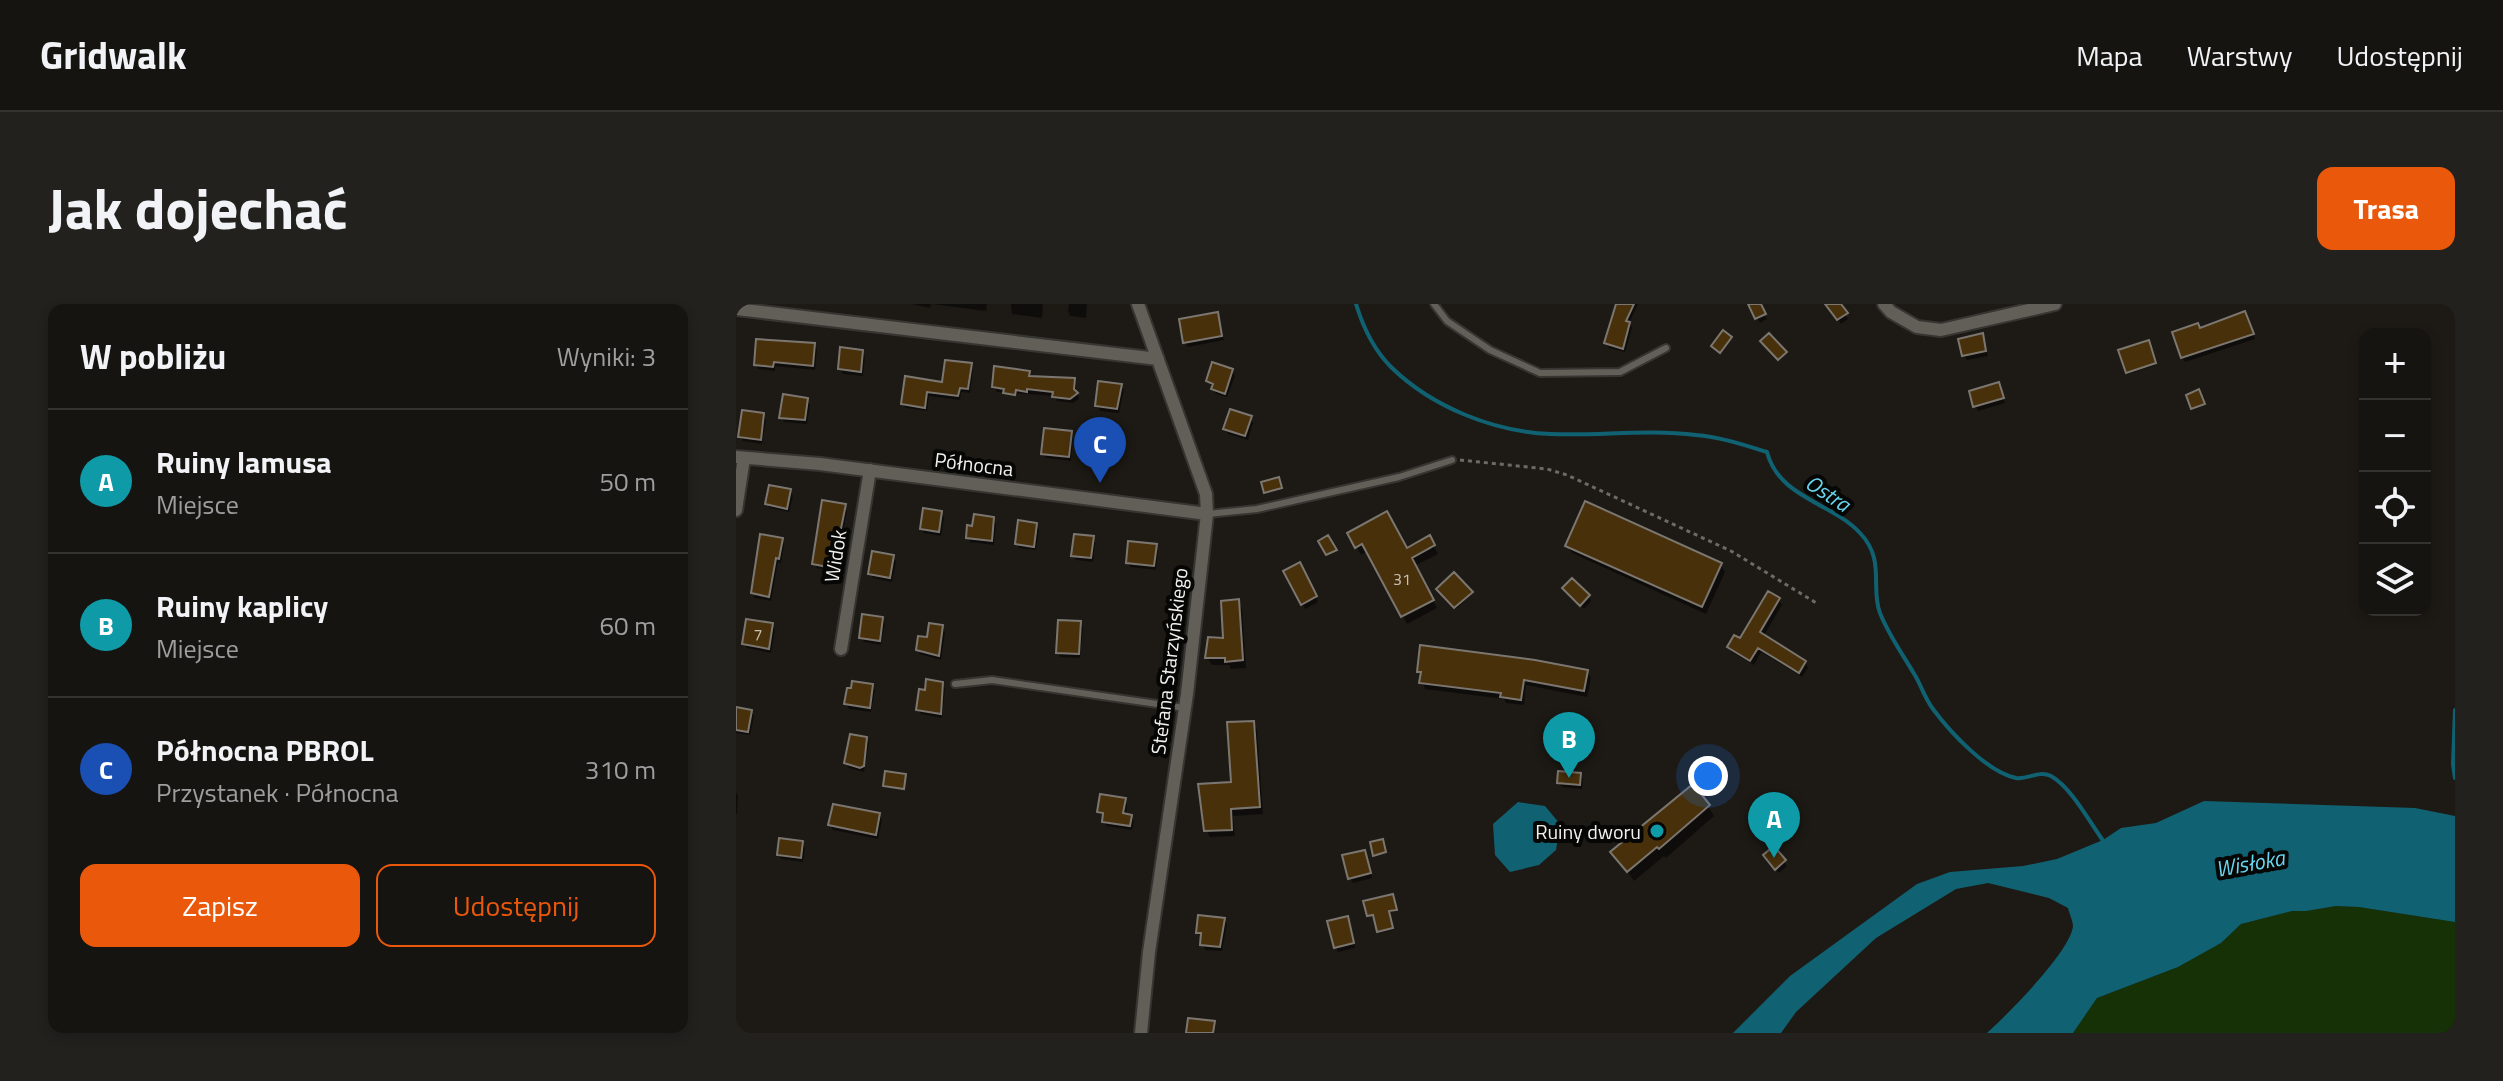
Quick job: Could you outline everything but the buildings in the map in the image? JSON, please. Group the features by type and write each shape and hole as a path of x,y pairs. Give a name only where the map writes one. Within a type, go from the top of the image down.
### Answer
{"street":[{"path":"823,318 825,304"},
{"name":"Stefana Starzyńskiego","path":"1138,304 1206,494 1207,514 1185,708 1149,952 1141,1033"},
{"path":"1884,304 1891,312 1917,327 1941,330 2055,304"},
{"path":"736,309 1158,359"},
{"path":"736,510 740,458"},
{"name":"Północna","path":"740,458 870,470 1207,514"},
{"name":"Widok","path":"841,649 870,470"}],"lane":[{"path":"1434,304 1447,321 1490,350 1540,373 1580,375 1620,372 1666,348"},
{"path":"1207,514 1257,509 1399,477 1452,460"},
{"path":"955,684 992,680 1185,708"}],"path":[{"path":"1452,460 1547,469 1567,475 1731,551 1818,604"}],"green space":[{"path":"2336,906 2455,922 2455,1033 2073,1033 2097,998 2178,967 2221,943 2241,924 2292,911"}],"water":[{"name":"Wisłoka","path":"2204,801 2415,808 2455,816 2455,922 2359,907 2292,911 2241,924 2221,943 2178,967 2097,998 2073,1033 1987,1033 2050,966 2070,937 2073,926 2068,908 2049,898 1988,883 1956,889 1876,938 1796,1012 1781,1033 1733,1033 1790,976 1917,884 1950,872 2023,866 2057,859 2103,840 2121,828 2156,823"},
{"path":"1518,802 1545,806 1560,824 1556,850 1539,865 1510,872 1495,855 1493,824"}],"waterway":[{"name":"Ostra","path":"1356,304 1370,338 1391,367 1425,394 1465,415 1529,432 1696,435 1767,452 1773,467 1794,490 1848,523 1868,543 1875,564 1880,613 1931,705 1949,729 1981,760 2005,774 2016,778 2051,776 2073,797 2104,842"},
{"path":"2455,710 2455,778"}],"place":[{"name":"Północna PBROL","path":"1100,483"},
{"name":"Ruiny kaplicy","path":"1569,778"},
{"name":"Ruiny dworu","path":"1657,831"},
{"name":"Ruiny lamusa","path":"1774,858"}]}
